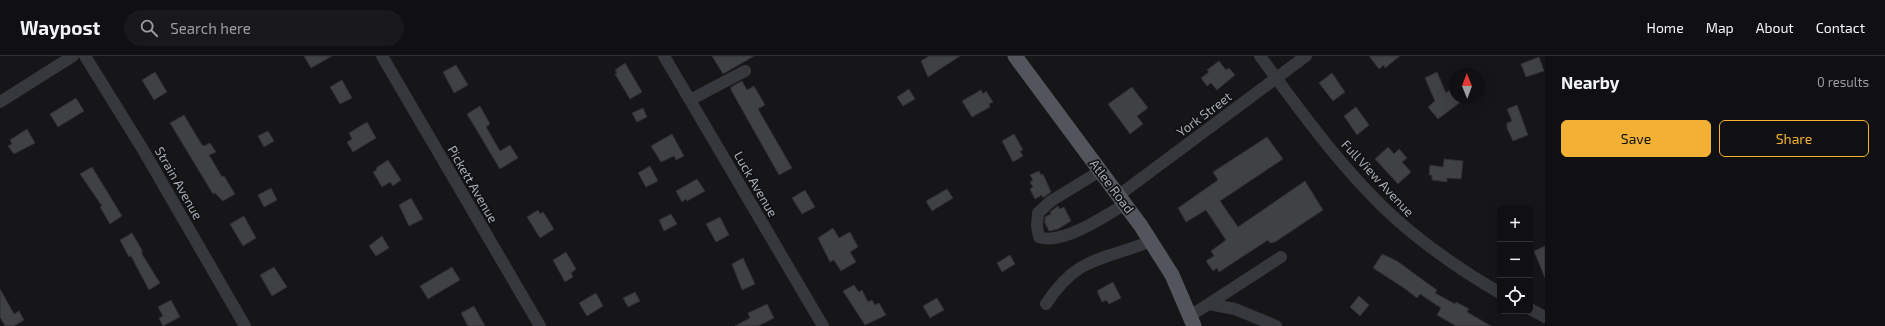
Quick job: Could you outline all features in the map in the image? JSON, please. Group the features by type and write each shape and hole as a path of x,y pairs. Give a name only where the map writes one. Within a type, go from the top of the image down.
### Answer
{"main road":[{"name":"Atlee Road","path":"1014,56 1151,241 1172,275 1192,321"}],"street":[{"path":"0,102 73,56"},
{"name":"Strain Avenue","path":"85,56 146,155 245,326"},
{"name":"Pickett Avenue","path":"382,56 540,326"},
{"name":"Luck Avenue","path":"664,56 823,326"},
{"name":"Full View Avenue","path":"1260,56 1354,176 1382,205 1405,227 1436,252 1470,276 1497,291"},
{"name":"York Street","path":"1100,171 1051,201 1038,213 1037,226 1039,237 1045,240 1054,239 1093,223 1306,56"},
{"path":"690,100 745,71"},
{"path":"1046,304 1056,288 1070,274 1086,264 1102,256 1126,251 1151,241"},
{"path":"1192,321 1209,304 1281,257"},
{"path":"1209,304 1235,310 1276,326"},
{"path":"1533,311 1545,317"}],"building":[{"path":"304,56 332,56 311,68"},
{"path":"712,56 754,56 723,74"},
{"path":"929,56 960,56 928,77 921,61"},
{"path":"1369,56 1400,56 1385,68 1384,65 1379,69"},
{"path":"1539,57 1544,71 1526,77 1521,64"},
{"path":"1219,61 1226,70 1229,68 1235,75 1217,90 1211,83 1207,86 1201,78 1209,72 1207,70"},
{"path":"625,63 642,92 630,99 615,74 617,73 615,70"},
{"path":"456,65 468,85 454,93 443,72"},
{"path":"155,72 167,92 154,100 142,80"},
{"path":"1437,72 1446,93 1449,91 1449,104 1458,104 1438,119 1428,107 1435,101 1425,78"},
{"path":"1332,73 1345,92 1333,101 1319,83"},
{"path":"342,80 352,98 340,104 330,87"},
{"path":"742,81 747,90 754,86 765,105 758,109 792,168 779,175 731,90 731,87"},
{"path":"1132,87 1148,108 1137,116 1143,124 1130,134 1108,104"},
{"path":"909,89 915,99 903,106 897,97"},
{"path":"981,90 983,94 986,91 993,102 989,104 990,107 972,117 962,101"},
{"path":"76,98 84,111 58,127 50,114"},
{"path":"1517,105 1528,135 1513,141 1507,128 1507,123 1512,121 1507,109"},
{"path":"480,106 490,124 486,127 500,151 510,145 518,158 500,169 467,114"},
{"path":"1356,107 1369,125 1357,135 1344,116"},
{"path":"643,108 647,117 637,122 632,113"},
{"path":"184,115 202,145 204,146 210,143 216,152 209,155 222,177 224,176 235,194 223,201 215,193 213,194 170,123"},
{"path":"367,122 376,138 353,152 347,142 352,139 349,133"},
{"path":"27,129 35,143 14,154 8,146 12,144 10,140"},
{"path":"268,131 274,141 264,147 258,136"},
{"path":"672,134 684,156 676,160 674,156 661,162 651,146"},
{"path":"1014,134 1023,150 1020,151 1023,156 1013,162 1002,141"},
{"path":"1267,137 1283,159 1220,201 1238,227 1305,181 1323,210 1275,242 1270,243 1268,240 1219,272 1217,268 1213,271 1206,261 1214,256 1211,251 1226,240 1206,210 1186,222 1178,208 1218,180 1213,172"},
{"path":"1388,147 1394,154 1399,149 1407,158 1402,162 1411,172 1398,184 1375,159"},
{"path":"1444,159 1463,161 1461,179 1447,178 1447,182 1432,180 1432,175 1429,175 1430,165 1443,167"},
{"path":"388,160 401,180 393,186 390,182 382,187 373,172 377,170 376,168"},
{"path":"650,166 658,181 646,187 638,173"},
{"path":"92,167 122,216 110,224 100,207 102,206 80,174"},
{"path":"1039,171 1041,175 1043,174 1051,192 1043,198 1042,195 1035,199 1030,189 1033,187 1030,182 1033,180 1030,175"},
{"path":"697,179 705,191 687,201 686,199 682,202 676,191"},
{"path":"271,188 277,200 264,207 258,195"},
{"path":"947,189 953,198 932,211 926,201"},
{"path":"805,190 815,207 802,214 792,198"},
{"path":"411,198 423,219 409,226 399,205"},
{"path":"1058,206 1060,209 1064,207 1071,221 1058,229 1049,231 1045,223 1045,217 1051,214 1050,212"},
{"path":"538,210 540,214 543,212 554,229 540,238 527,217"},
{"path":"671,214 677,224 664,231 659,220"},
{"path":"244,216 256,238 243,246 230,224"},
{"path":"720,217 729,235 716,242 706,224"},
{"path":"833,228 839,238 850,232 858,247 850,252 856,262 841,271 834,260 830,262 818,238"},
{"path":"132,233 142,250 142,254 160,283 149,290 131,256 129,257 120,240"},
{"path":"382,236 389,248 376,256 369,246"},
{"path":"1545,246 1545,278 1534,251"},
{"path":"566,252 576,269 571,273 573,277 565,282 553,260"},
{"path":"1382,254 1397,261 1437,290 1435,293 1455,304 1456,302 1469,309 1467,312 1491,326 1456,326 1437,315 1441,308 1420,294 1417,298 1373,268"},
{"path":"1010,255 1015,264 1002,272 997,263"},
{"path":"743,258 755,284 742,290 732,264"},
{"path":"274,267 287,287 272,296 260,275"},
{"path":"452,267 460,280 428,299 420,286"},
{"path":"1113,282 1121,298 1109,304 1106,300 1102,302 1097,291"},
{"path":"854,285 859,292 862,290 868,302 872,300 875,305 879,303 886,315 865,325 843,291"},
{"path":"0,289 14,314 19,311 24,320 14,326 5,326 0,317"},
{"path":"635,292 640,301 628,307 623,298"},
{"path":"596,293 603,306 587,316 579,303"},
{"path":"1359,296 1369,305 1360,316 1350,307"},
{"path":"937,298 944,310 930,318 923,306"},
{"path":"171,300 180,317 163,326 159,318 163,316 158,307"},
{"path":"767,304 774,318 758,326 735,326 750,318 748,313"},
{"path":"474,306 485,326 468,326 461,313"}]}
